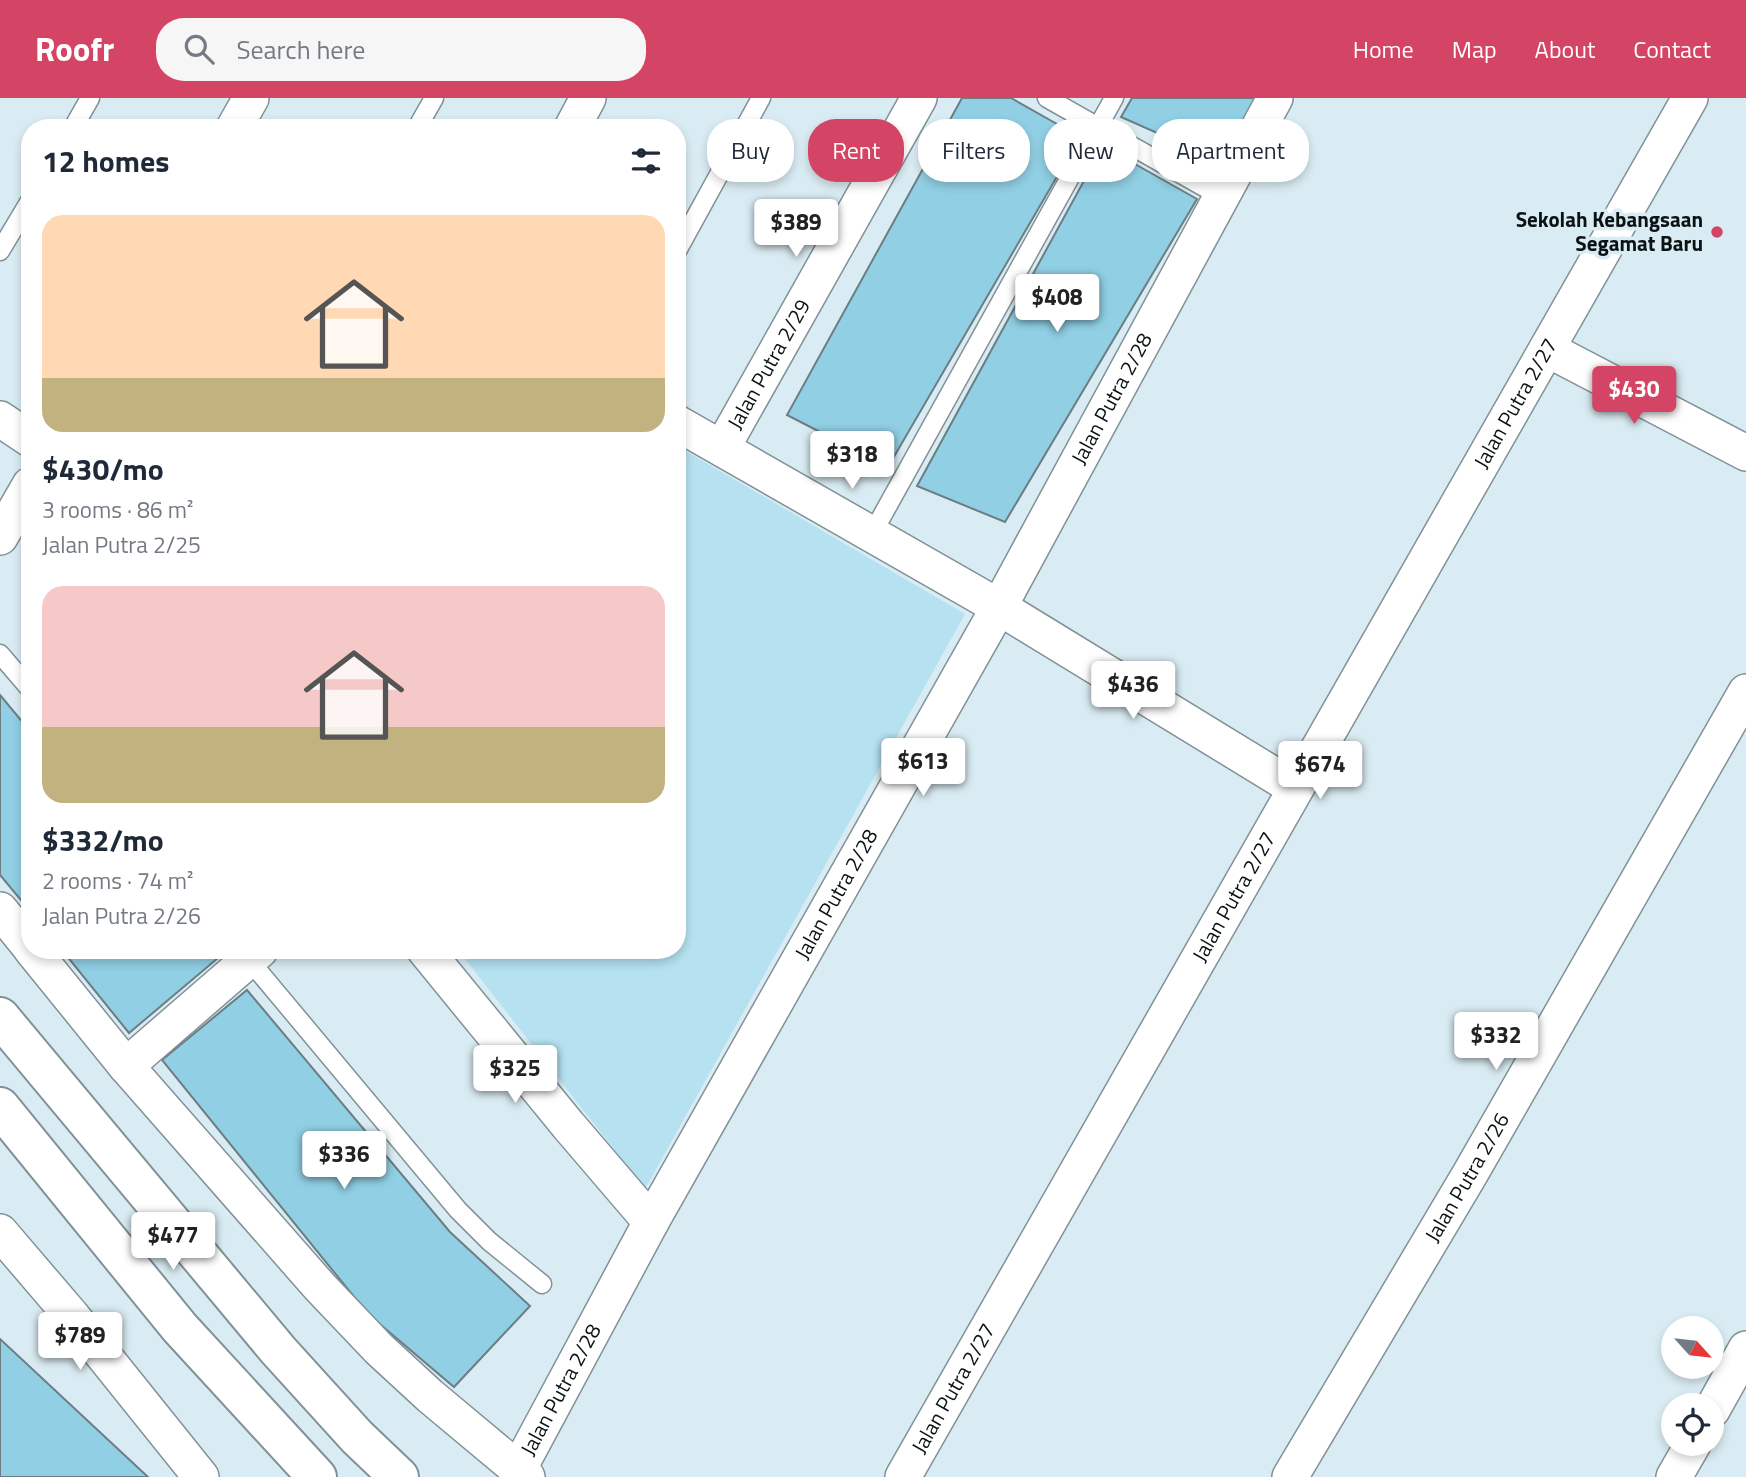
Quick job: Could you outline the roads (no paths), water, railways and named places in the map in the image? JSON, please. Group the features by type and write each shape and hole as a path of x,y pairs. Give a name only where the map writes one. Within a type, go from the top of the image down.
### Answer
{"street":[{"path":"239,119 251,98"},
{"path":"577,119 588,98"},
{"name":"Jalan Putra 2/29","path":"722,448 919,98"},
{"name":"Jalan Putra 2/28","path":"522,1473 651,1222 999,607 1275,98"},
{"name":"Jalan Putra 2/27","path":"903,1477 1690,98"},
{"path":"1547,349 1746,453"},
{"path":"0,418 21,433"},
{"path":"686,428 999,607 1295,788"},
{"path":"0,537 21,501"},
{"name":"Jalan Putra 2/26","path":"1290,1477 1470,1174 1746,692"},
{"path":"0,911 21,937"},
{"path":"39,959 126,1066 320,1287 379,1349 430,1396 522,1473"},
{"path":"126,1066 243,959"},
{"path":"432,959 651,1222"},
{"path":"0,1017 379,1470"},
{"path":"0,1107 15,1136 180,1328 317,1477"},
{"path":"0,1233 71,1315 201,1477"},
{"path":"1721,1393 1746,1349"},
{"path":"1674,1477 1686,1456"}],"lane":[{"path":"78,119 90,98"},
{"path":"422,119 434,98"},
{"path":"686,235 761,98"},
{"path":"1047,98 1084,119"},
{"path":"1102,119 1114,98"},
{"path":"1138,150 1220,196"},
{"path":"872,534 1067,182"},
{"path":"0,251 21,216"},
{"path":"0,654 21,678"},
{"path":"255,959 457,1210 489,1241 542,1284"}],"place":[{"name":"Sekolah Kebangsaan Segamat Baru","path":"1717,232"}]}
